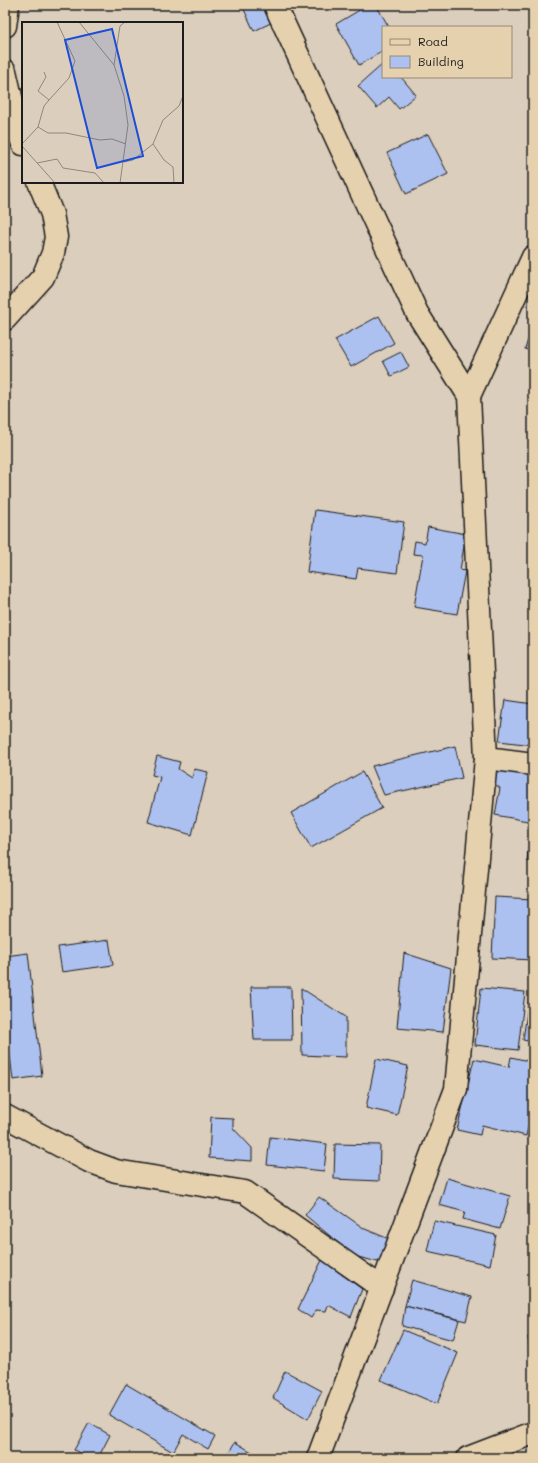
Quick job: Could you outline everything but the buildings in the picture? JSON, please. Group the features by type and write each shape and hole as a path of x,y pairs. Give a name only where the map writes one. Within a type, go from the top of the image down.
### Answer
{"street":[{"path":"5,26 8,5"},
{"path":"275,5 417,313 469,396"},
{"path":"5,71 22,141"},
{"path":"5,319 43,277 53,253 56,237 52,214 39,183"},
{"path":"318,1458 456,1089 486,758 469,396 533,257"},
{"path":"486,758 533,764"},
{"path":"5,1116 89,1161 116,1171 245,1192 382,1288"},
{"path":"468,1458 533,1433"}]}
